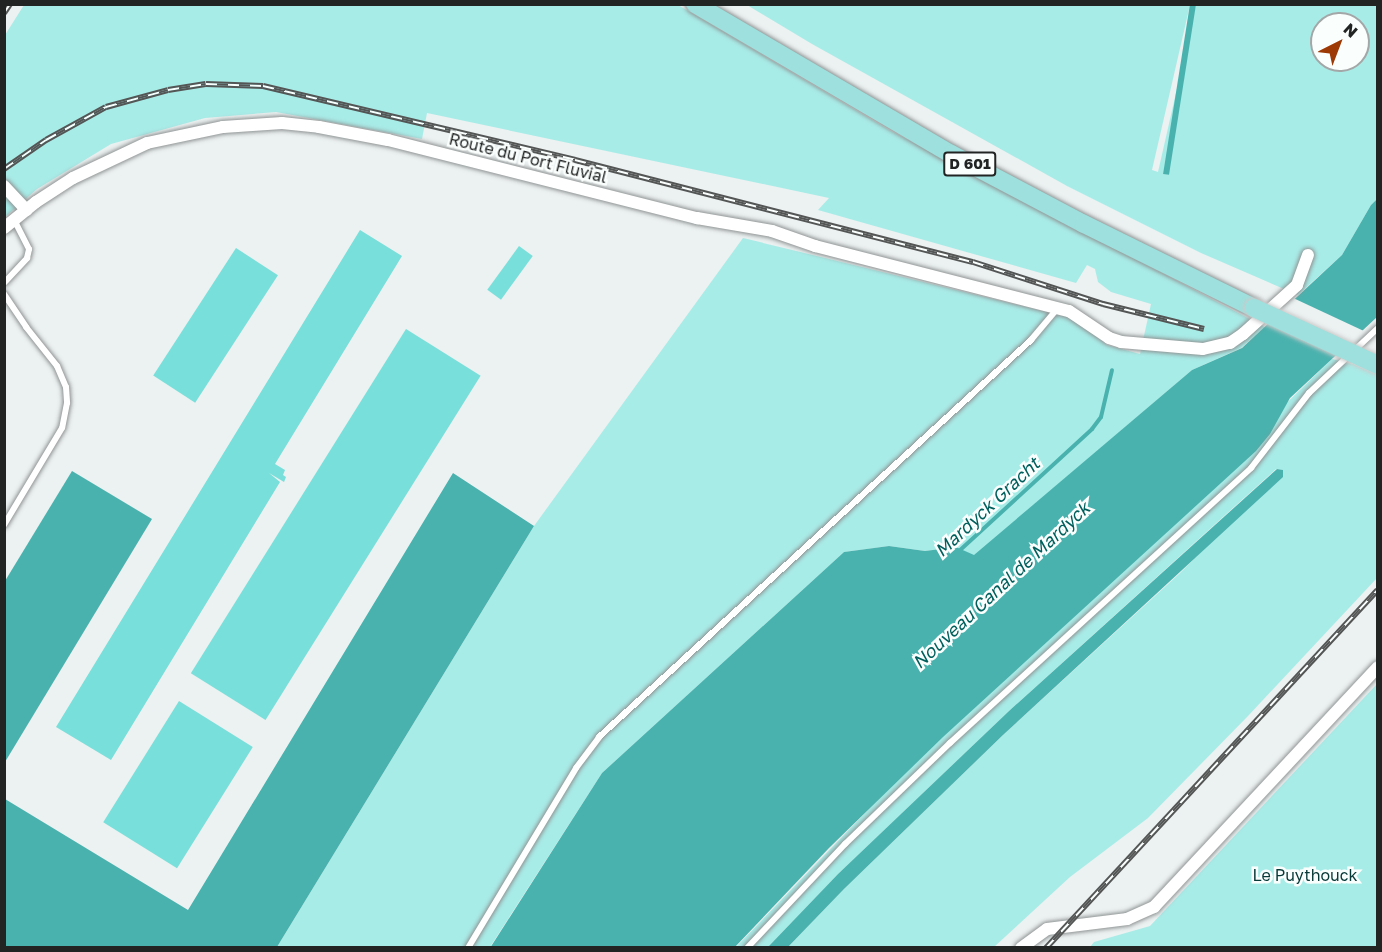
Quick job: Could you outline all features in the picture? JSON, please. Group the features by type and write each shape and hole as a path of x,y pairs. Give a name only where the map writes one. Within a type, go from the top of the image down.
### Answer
{"main road":[{"name":"D 601","path":"695,4 943,149 1084,224 1256,304 1377,354"},
{"name":"D 601","path":"717,4 855,89 993,166 1256,304 1377,364"}],"street":[{"name":"Route du Port Fluvial","path":"7,225 26,210 93,167 158,140 235,125 302,125 388,140 710,221 772,231 826,249 1075,313 1109,338 1121,342 1212,348 1230,342 1244,334 1293,289 1303,274 1308,255"},
{"path":"4,186 26,210"},
{"path":"1021,948 1047,929 1127,919 1154,907 1377,667"}],"lane":[{"path":"4,283 27,258 29,249 7,225"},
{"path":"4,294 26,327 57,366 66,387 67,403 62,428 4,525"},
{"path":"468,948 576,768 599,737 1031,340 1058,308"},
{"path":"747,948 845,844 944,748 1251,468 1309,393 1377,328"}],"green space":[{"path":"24,5 678,5 891,131 1265,327 1241,348 1192,370 974,556 956,547 925,551 889,546 844,552 602,773 490,947 277,947 534,526 743,238 1067,317 1077,321 1107,345 1140,354 1151,304 1111,292 1098,282 1095,269 1087,265 1076,283 818,210 829,198 427,113 422,139 276,112 205,118 111,144 37,189 5,217 5,35"},
{"path":"747,5 1190,5 1152,170 1158,172 1196,5 1377,5 1377,199 1371,205 1342,255 1298,295 1201,253 1067,186 812,44"},
{"path":"1332,359 1353,364 1377,375 1377,578 1248,716 1148,818 1070,877 994,947 788,947 844,889 1003,735 1179,574 1283,470 1276,469 1009,711 838,874 768,947 735,948 895,782"},
{"name":"Le Puythouck","path":"1377,684 1377,947 1090,947 1094,942 1150,926"}],"water":[{"path":"1190,4 1196,5 1169,175 1163,174"},
{"name":"Nouveau Canal de Mardyck","path":"1377,199 1377,317 1290,398 1270,434 1256,451 943,737 829,848 735,947 490,948 602,773 844,552 889,546 925,551 956,547 974,555 1192,370 1242,348 1342,255 1371,205"},
{"path":"1277,469 1283,470 1283,477 1003,735 844,889 788,947 768,947 838,874 1009,711"},
{"path":"72,471 152,519 5,762 5,581"},
{"path":"453,473 534,526 277,947 5,947 5,799 188,910"}],"pier":[{"path":"1291,297 1366,332 1341,355 1266,321"}],"building":[{"path":"360,230 402,256 275,464 285,470 284,482 269,473 280,482 111,760 56,727"},
{"path":"519,246 533,256 501,300 487,290"},
{"path":"236,248 278,275 195,403 153,375"},
{"path":"406,329 481,376 265,720 191,673"},
{"path":"179,701 253,747 177,868 103,822"}],"waterway":[{"name":"Mardyck Gracht","path":"958,552 1092,429 1101,417 1112,370"}],"railway":[{"path":"4,13 10,4"},
{"path":"4,169 46,140 106,107 168,90 206,84 263,86 575,160 973,262 1103,304 1204,329"},
{"path":"1046,948 1378,590"}]}
